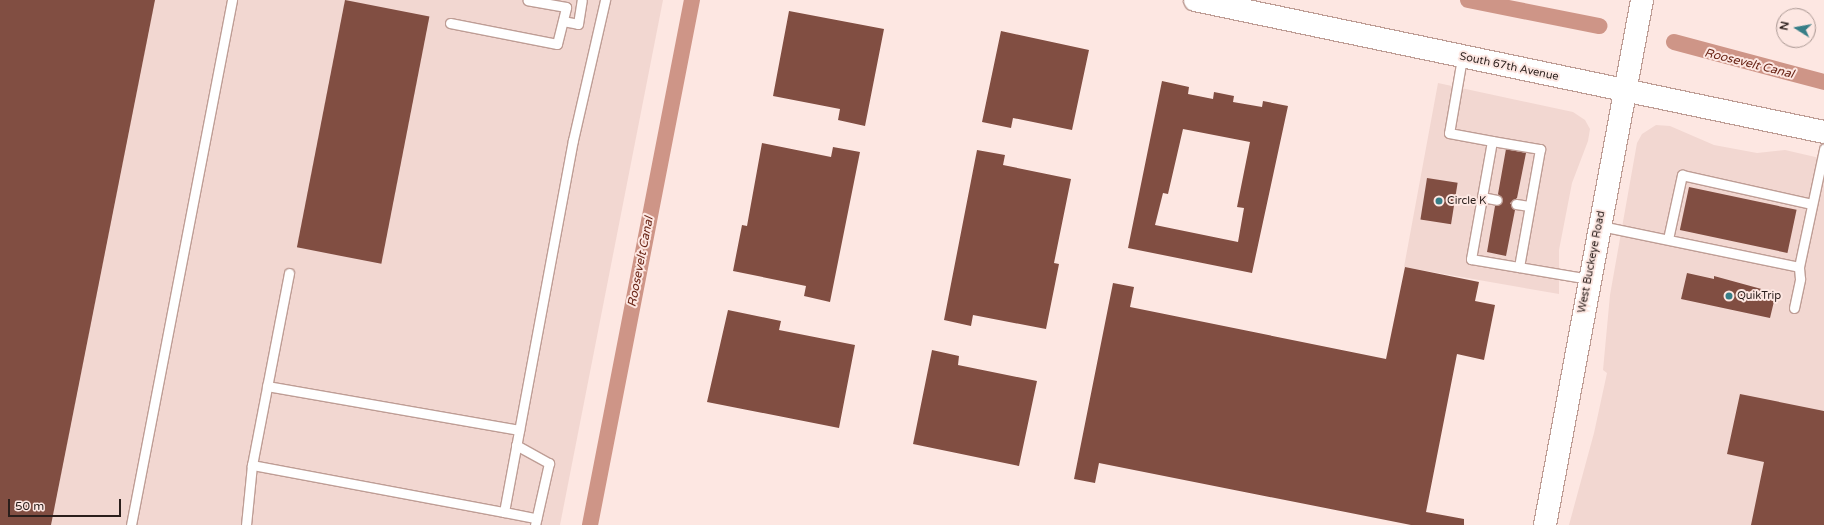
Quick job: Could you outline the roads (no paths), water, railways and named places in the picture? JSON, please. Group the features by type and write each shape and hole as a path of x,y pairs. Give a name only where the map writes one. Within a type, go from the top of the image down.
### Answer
{"main road":[{"name":"South 67th Avenue","path":"1195,0 1624,92 1824,132"},
{"name":"West Buckeye Road","path":"1545,525 1589,279 1642,0"}],"lane":[{"path":"131,525 232,0"},
{"path":"450,23 557,44 566,7 528,0"},
{"path":"562,21 578,24 582,0"},
{"path":"504,512 573,140 605,0"},
{"path":"1462,58 1449,133 1540,149 1519,267"},
{"path":"1492,141 1471,258 1589,279"},
{"path":"1794,308 1800,279 1799,266 1824,149"},
{"path":"1668,239 1682,175 1812,204"},
{"path":"1482,197 1497,200"},
{"path":"1516,204 1529,206"},
{"path":"1599,225 1799,266"},
{"path":"246,525 252,465 289,273"},
{"path":"267,386 519,430"},
{"path":"252,465 504,512 536,522 549,463 516,444"}],"waterway":[{"name":"Roosevelt Canal","path":"590,525 692,0"},
{"name":"Roosevelt Canal","path":"1468,0 1599,26"},
{"name":"Roosevelt Canal","path":"1674,42 1824,82"}],"place":[{"name":"Circle K","path":"1439,201"},
{"name":"QuikTrip","path":"1729,296"}]}
